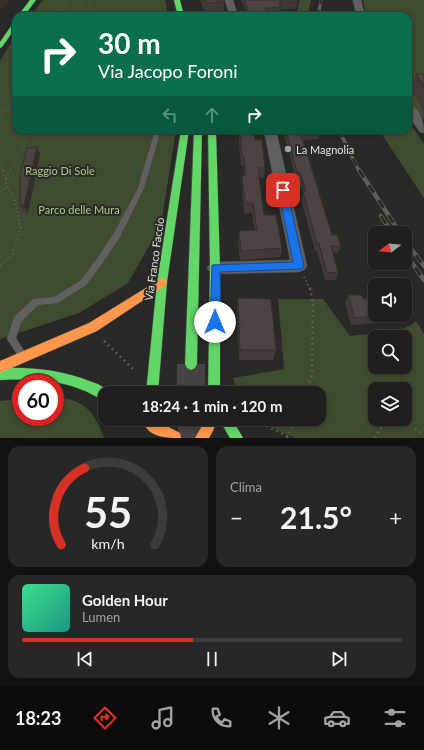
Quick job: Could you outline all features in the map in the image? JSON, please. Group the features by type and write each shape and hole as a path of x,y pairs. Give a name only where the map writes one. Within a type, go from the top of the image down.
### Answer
{"main road":[{"path":"24,12 33,0"},
{"path":"177,0 180,12"},
{"path":"0,46 12,29"},
{"name":"Via Franco Faccio","path":"153,386 162,282 184,134"},
{"path":"191,364 198,134"},
{"path":"212,134 215,268 214,386"},
{"path":"0,367 25,358 93,327 162,282"},
{"path":"0,374 32,373 75,379 98,391"},
{"path":"201,438 209,426"},
{"path":"215,426 215,438"},
{"path":"230,426 238,438"},
{"path":"151,428 158,438"},
{"path":"151,428 174,438"}],"street":[{"path":"229,0 233,12"},
{"path":"358,0 360,12"},
{"path":"412,112 424,129"},
{"path":"215,268 299,266 271,134"}],"lane":[{"path":"25,358 11,339 17,320 36,302 55,300 83,283 99,262 117,235 141,188 157,134"}],"path":[{"path":"59,12 61,8 67,4 67,0"},
{"path":"78,12 83,0"},
{"path":"87,12 92,0"},
{"path":"0,96 12,90"},
{"path":"0,120 12,100"},
{"path":"0,110 12,110"},
{"path":"6,178 29,134"},
{"path":"0,156 7,187 13,195 18,210 21,228 12,255 0,265"},
{"path":"0,192 7,187"},
{"path":"299,266 309,286 313,304 312,374 308,386"},
{"path":"269,426 288,438 293,426"},
{"path":"375,438 379,430 385,426"},
{"path":"415,429 424,435"}],"green space":[{"path":"43,0 165,0 167,12 34,12"},
{"path":"300,0 311,0 308,12 297,12"},
{"path":"363,0 424,0 424,120 412,104 412,12 365,12"},
{"name":"Parco delle Mura","path":"12,42 12,134 175,134 161,225 128,283 79,313 0,339 0,61"},
{"path":"412,127 424,144 424,198 382,134 412,134"},
{"path":"278,299 323,299 350,336 368,334 368,374 412,374 412,330 398,330 409,326 416,321 424,334 424,438 295,438 270,426 326,426 326,386 236,386 233,378 284,369"},
{"path":"64,398 74,401 87,408 92,414 97,421 104,438 0,438 0,401 12,400 12,426 64,426"}],"building":[{"path":"204,0 224,0 224,2 205,3"},
{"path":"244,0 297,0 296,2 279,2 281,7 265,8 267,12 247,12 246,10 248,10"},
{"path":"416,74 424,74 424,87"},
{"path":"240,134 254,134 255,140 262,140 265,168 258,168 264,215 276,215 282,248 241,251 239,231 257,230 253,203 245,203 242,175 246,175 244,157 242,157"},
{"path":"287,134 301,134 332,235 337,235 341,246 331,246 338,272 327,273 319,243 317,244 303,191 306,191 300,172 297,172"},
{"path":"37,147 24,206 20,205 20,174 27,148"},
{"path":"348,295 361,295 363,299 368,299 368,317 355,318"},
{"path":"238,298 271,299 276,350 240,350"}],"tunnel":[{"path":"191,364 191,386"},
{"path":"192,426 193,438"}],"railway":[{"path":"319,12 321,0"},
{"path":"341,134 359,171"},
{"path":"359,170 395,226"},
{"path":"381,216 387,226"},
{"path":"412,250 424,266"},
{"path":"412,263 424,280"}],"traffic: fast":[{"path":"24,12 33,0"},
{"path":"177,0 180,12"},
{"path":"0,46 12,29"},
{"path":"153,386 162,282 184,134"},
{"path":"191,364 198,134"},
{"path":"212,134 215,268 214,386"},
{"path":"0,374 41,374 54,376 80,383 98,391"},
{"path":"229,426 237,438"}],"traffic: slow":[{"path":"0,367 93,327 162,282"},
{"path":"154,426 175,438"},
{"path":"201,438 209,426"}],"place":[{"name":"La Magnolia","path":"288,149"}],"route":[{"path":"215,322 215,268 299,266 283,190"}],"park label":[{"name":"Raggio Di Sole","path":"60,170"}]}
